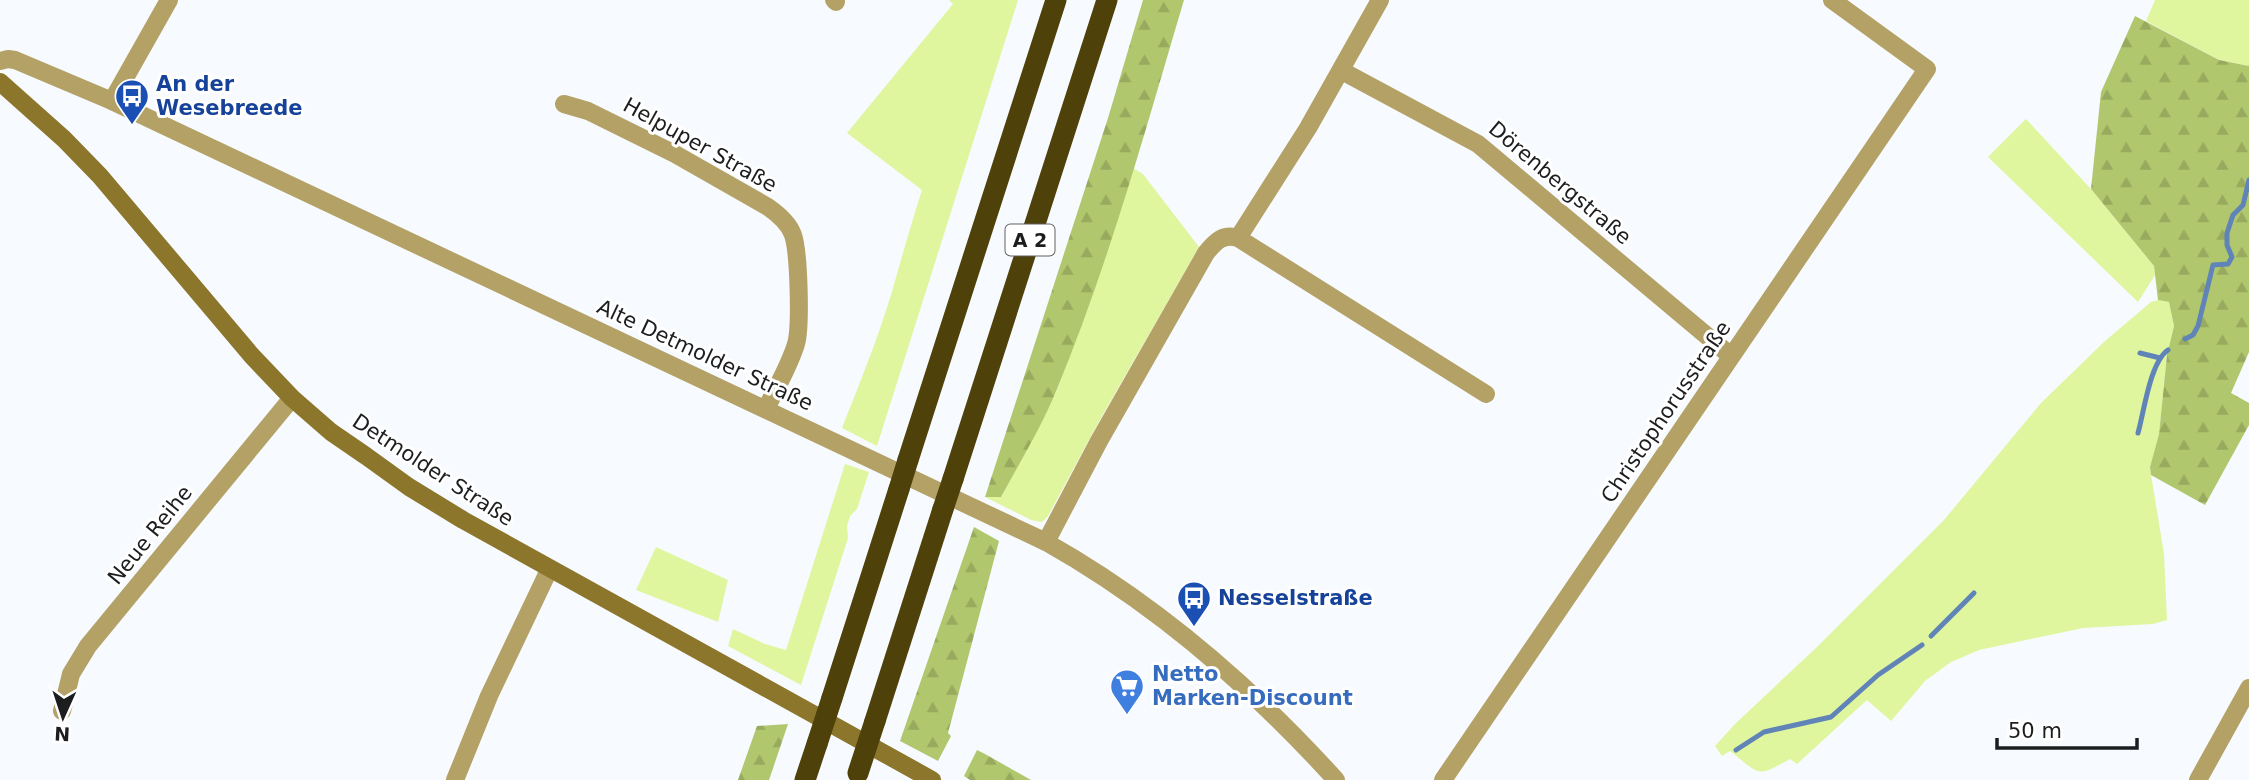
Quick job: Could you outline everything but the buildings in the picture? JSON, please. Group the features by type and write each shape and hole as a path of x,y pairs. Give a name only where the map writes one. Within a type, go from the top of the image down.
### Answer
{"highway":[{"name":"A 2","path":"805,779 1056,0"},
{"name":"A 2","path":"857,776 1107,0"}],"street":[{"path":"112,101 169,0"},
{"path":"1238,238 1308,128 1380,0"},
{"name":"Christophorusstraße","path":"1443,780 1927,69 1832,0"},
{"name":"Alte Detmolder Straße","path":"0,61 15,60 112,101 1046,542 1129,593 1211,656 1336,780"},
{"name":"Dörenbergstraße","path":"1342,71 1478,144 1731,356"},
{"name":"Detmolder Straße","path":"0,82 64,139 100,176 252,356 292,398 331,432 410,487 549,570 932,780"},
{"name":"Helpuper Straße","path":"564,104 588,111 675,154 781,216 793,235 797,261 799,333 792,355 766,409"},
{"path":"1046,542 1099,441 1206,253 1223,237 1238,238 1486,394"},
{"name":"Neue Reihe","path":"62,711 71,674 88,646 292,398"},
{"path":"455,780 489,695 549,570"},
{"path":"2198,780 2249,688"}],"green space":[{"path":"949,0 1018,0 877,446 842,428 885,313 922,190 847,133 953,4"},
{"path":"1143,0 1184,0 1125,196 1076,341 1051,403 1001,497 985,497 1108,118"},
{"path":"2155,0 2249,0 2249,66 2219,60 2146,21"},
{"path":"2135,16 2219,60 2249,66 2249,352 2231,393 2249,403 2249,425 2205,505 2151,475 2150,467 2159,434 2167,355 2174,326 2169,302 2158,300 2154,266 2091,189 2101,92"},
{"path":"2026,119 2091,189 2154,266 2155,275 2138,302 1988,157"},
{"path":"1133,168 1143,174 1199,247 1048,516 1042,522 1031,520 985,497 1001,497 1056,392 1088,308"},
{"path":"2151,302 2169,302 2174,326 2167,355 2159,434 2150,468 2164,554 2167,620 2153,624 2083,628 1979,650 1951,662 1925,681 1891,721 1867,700 1797,764 1790,759 1770,769 1758,771 1730,751 1722,756 1715,746 1944,520 2041,403 2105,341"},
{"path":"845,464 869,472 857,509 850,516 848,538 801,685 728,646 733,629 765,644 786,650"},
{"path":"974,527 999,541 948,733 951,736 938,761 900,741"},
{"path":"656,547 728,580 718,622 636,590"},
{"path":"788,724 769,780 738,780 757,726"},
{"path":"977,750 1031,780 970,780 964,776"}],"waterway":[{"path":"2185,339 2193,335 2198,326 2213,265 2228,264 2232,257 2227,245 2227,233 2233,215 2243,205 2249,180"},
{"path":"2138,433 2152,376 2168,350"},
{"path":"2140,353 2160,358"},
{"path":"1931,636 1974,593"},
{"path":"1736,750 1764,732 1831,717 1878,675 1922,645"}],"place":[{"name":"An der Wesebreede","path":"132,126"},
{"name":"Nesselstraße","path":"1194,628"},
{"name":"Netto Marken-Discount","path":"1127,716"}]}
